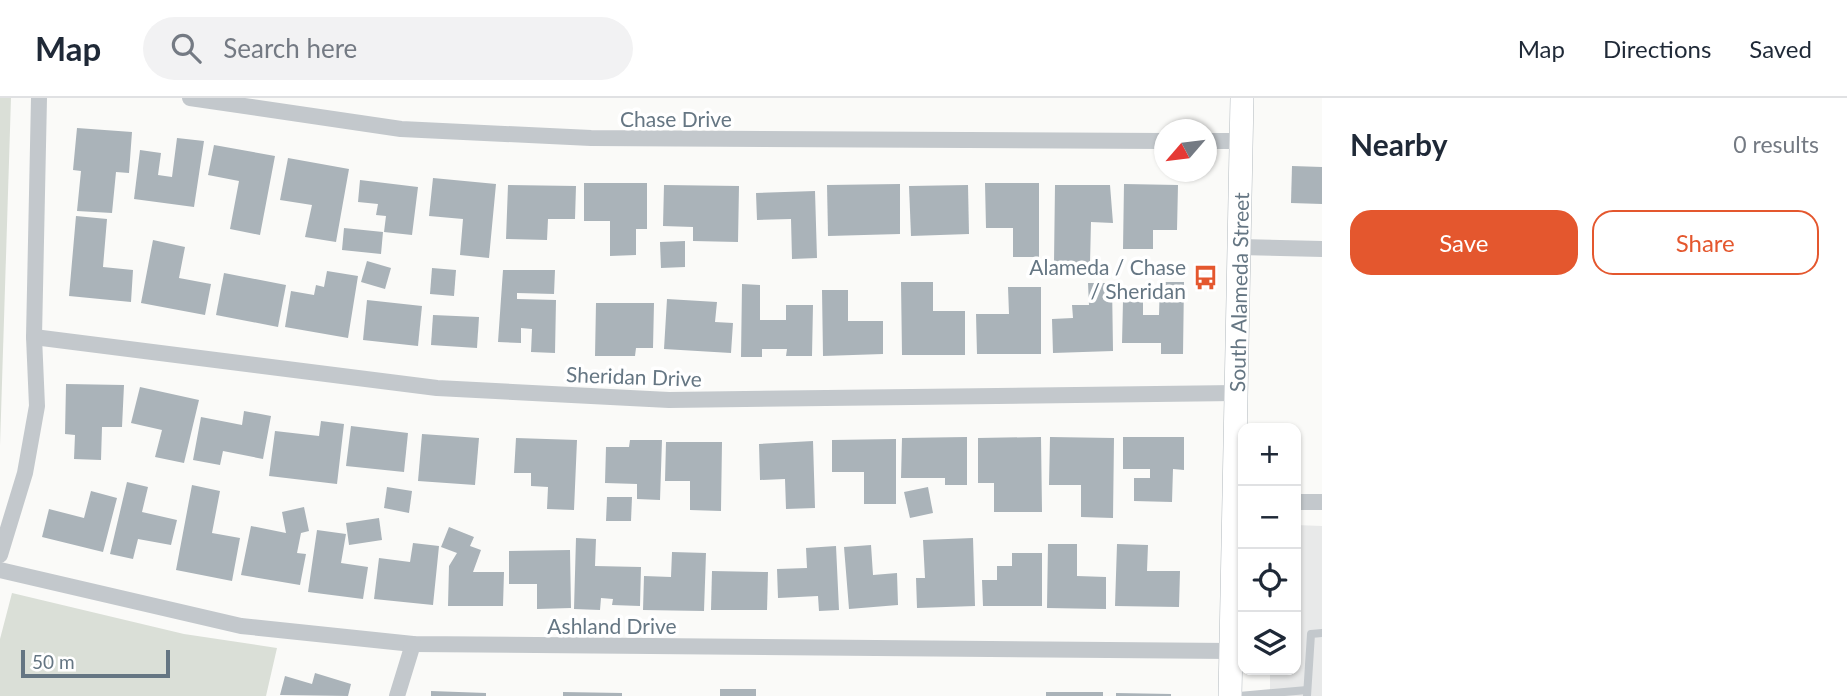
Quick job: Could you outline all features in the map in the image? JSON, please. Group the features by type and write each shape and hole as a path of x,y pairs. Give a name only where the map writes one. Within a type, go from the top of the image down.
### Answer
{"main road":[{"name":"South Alameda Street","path":"1239,486 1236,393 1242,98"},
{"name":"South Alameda Street","path":"1230,696 1238,519"}],"street":[{"path":"0,555 25,473 37,406 34,337 39,98"},
{"name":"Chase Drive","path":"190,98 401,129 591,138 1154,141"},
{"path":"1217,141 1241,141"},
{"path":"1239,247 1322,249"},
{"name":"Sheridan Drive","path":"34,337 437,388 669,400 1236,393"},
{"path":"1301,502 1322,502"},
{"name":"Ashland Drive","path":"0,570 240,626 413,644 1231,651"},
{"path":"397,696 413,644"}],"lane":[{"path":"1239,696 1307,693 1311,634 1322,633"}],"shaded area":[{"path":"0,98 11,98 0,446"},
{"path":"1301,525 1322,526 1322,696 1270,696 1270,675 1301,675"},
{"path":"12,593 184,634 277,648 266,696 0,696 0,639"}],"building":[{"path":"77,128 132,132 129,173 116,172 112,213 77,211 81,171 73,170"},
{"path":"177,138 204,141 194,207 134,199 140,150 161,153 158,175 172,177"},
{"path":"214,145 275,156 260,235 230,229 239,181 208,175"},
{"path":"288,158 349,169 336,242 305,237 312,205 280,200"},
{"path":"1292,166 1322,167 1322,204 1291,203"},
{"path":"433,178 496,184 489,258 460,255 463,219 429,216"},
{"path":"360,180 418,187 412,235 384,232 386,216 376,215 378,204 358,202"},
{"path":"584,183 647,183 647,229 636,229 636,255 610,256 610,221 584,221"},
{"path":"985,183 1039,183 1039,257 1013,257 1013,228 986,228"},
{"path":"900,184 900,234 828,236 827,185"},
{"path":"1124,184 1178,185 1177,230 1153,230 1153,249 1123,249"},
{"path":"508,185 576,186 575,219 548,219 547,240 506,239"},
{"path":"664,185 739,186 738,242 693,241 693,227 663,226"},
{"path":"968,185 969,234 911,236 909,186"},
{"path":"1055,185 1110,185 1113,223 1091,222 1090,264 1054,263"},
{"path":"815,191 817,258 792,259 791,219 757,220 756,193"},
{"path":"76,216 107,219 103,267 133,270 131,302 69,296"},
{"path":"344,228 383,232 381,254 342,250"},
{"path":"153,240 185,247 179,278 211,284 205,315 141,303"},
{"path":"685,241 685,267 661,268 660,242"},
{"path":"367,261 391,268 385,289 361,282"},
{"path":"432,268 456,270 454,296 430,294"},
{"path":"503,270 555,270 554,294 517,293 517,299 556,300 555,353 531,352 532,329 521,328 521,343 498,342"},
{"path":"327,271 358,276 348,338 285,327 291,291 314,295 316,285 324,287"},
{"path":"224,273 286,285 278,327 216,315"},
{"path":"901,282 933,282 933,311 965,311 965,355 902,355"},
{"path":"1160,282 1184,282 1183,354 1161,354 1161,343 1122,343 1123,301 1143,301 1143,315 1159,315"},
{"path":"1088,283 1112,283 1113,351 1053,353 1052,319 1073,318 1072,305 1089,305"},
{"path":"742,284 760,285 760,320 786,320 786,305 813,305 812,356 786,356 787,349 762,349 762,357 741,357"},
{"path":"1008,287 1041,287 1041,354 977,354 976,314 1009,314"},
{"path":"822,290 848,290 848,321 883,321 883,354 823,356"},
{"path":"667,299 717,302 715,322 733,323 731,353 664,349"},
{"path":"367,300 422,306 418,346 363,340"},
{"path":"596,303 654,303 653,348 636,348 635,356 595,356"},
{"path":"433,315 479,317 477,348 431,345"},
{"path":"66,384 124,385 122,427 102,427 101,460 74,459 75,435 65,434"},
{"path":"140,387 199,400 184,463 155,457 162,430 131,423"},
{"path":"244,411 271,416 263,459 223,451 220,465 193,460 201,417 242,425"},
{"path":"321,421 344,424 337,484 269,476 275,431 319,436"},
{"path":"351,426 408,433 404,472 346,466"},
{"path":"422,434 479,438 475,485 418,481"},
{"path":"967,437 967,485 945,485 945,478 901,478 902,438"},
{"path":"1041,437 1042,512 994,512 994,483 978,483 978,438"},
{"path":"1050,437 1114,438 1113,518 1081,517 1081,485 1049,485"},
{"path":"1123,437 1184,437 1184,470 1173,469 1172,502 1134,501 1134,478 1150,478 1150,469 1123,469"},
{"path":"516,438 577,440 574,510 547,509 548,487 531,486 531,473 514,473"},
{"path":"896,439 896,504 864,504 864,472 832,472 832,440"},
{"path":"630,440 662,440 660,500 637,499 637,484 605,483 606,447 629,447"},
{"path":"813,441 815,508 786,509 785,479 760,480 759,444"},
{"path":"666,442 722,442 721,511 690,510 690,481 665,481"},
{"path":"127,482 148,487 142,512 177,520 171,545 138,539 133,559 110,554"},
{"path":"192,485 220,491 212,533 240,538 232,581 176,570"},
{"path":"387,487 412,491 409,513 384,508"},
{"path":"928,487 933,513 910,518 904,492"},
{"path":"91,491 117,498 103,552 42,537 49,509 84,518"},
{"path":"607,497 632,497 631,521 606,521"},
{"path":"304,507 309,531 301,533 297,553 306,554 300,585 241,575 251,526 286,533 282,512"},
{"path":"379,518 382,540 349,545 346,523"},
{"path":"449,527 474,537 470,546 481,550 473,572 504,572 503,606 448,606 449,566 457,553 441,547"},
{"path":"317,530 346,534 341,563 368,567 363,599 308,592"},
{"path":"576,538 596,539 595,566 641,567 640,606 612,605 613,599 601,598 600,610 574,609"},
{"path":"973,538 975,606 917,608 916,578 925,578 923,540"},
{"path":"413,543 439,546 433,605 374,599 379,558 410,562"},
{"path":"1048,544 1077,544 1077,576 1106,577 1106,609 1047,608"},
{"path":"1117,544 1148,545 1147,571 1180,571 1179,607 1115,606"},
{"path":"871,545 873,575 897,573 898,605 849,609 844,547"},
{"path":"836,546 839,610 819,611 818,596 778,598 777,569 807,568 806,548"},
{"path":"570,550 571,608 537,609 537,584 509,584 509,551"},
{"path":"672,552 706,553 704,611 643,610 644,576 671,577"},
{"path":"1012,553 1042,553 1042,606 983,606 982,580 997,580 997,566 1012,566"},
{"path":"712,571 768,572 767,610 711,610"},
{"path":"315,673 351,684 348,696 280,695 285,676 312,684"},
{"path":"720,689 756,689 756,696 720,696"},
{"path":"431,691 486,693 486,696 431,696"},
{"path":"563,692 622,693 622,696 563,696"},
{"path":"1046,692 1103,692 1103,696 1046,696"},
{"path":"1116,693 1171,694 1171,696 1116,696"}],"place":[{"name":"Alameda / Chase / Sheridan","path":"1206,278"}]}
